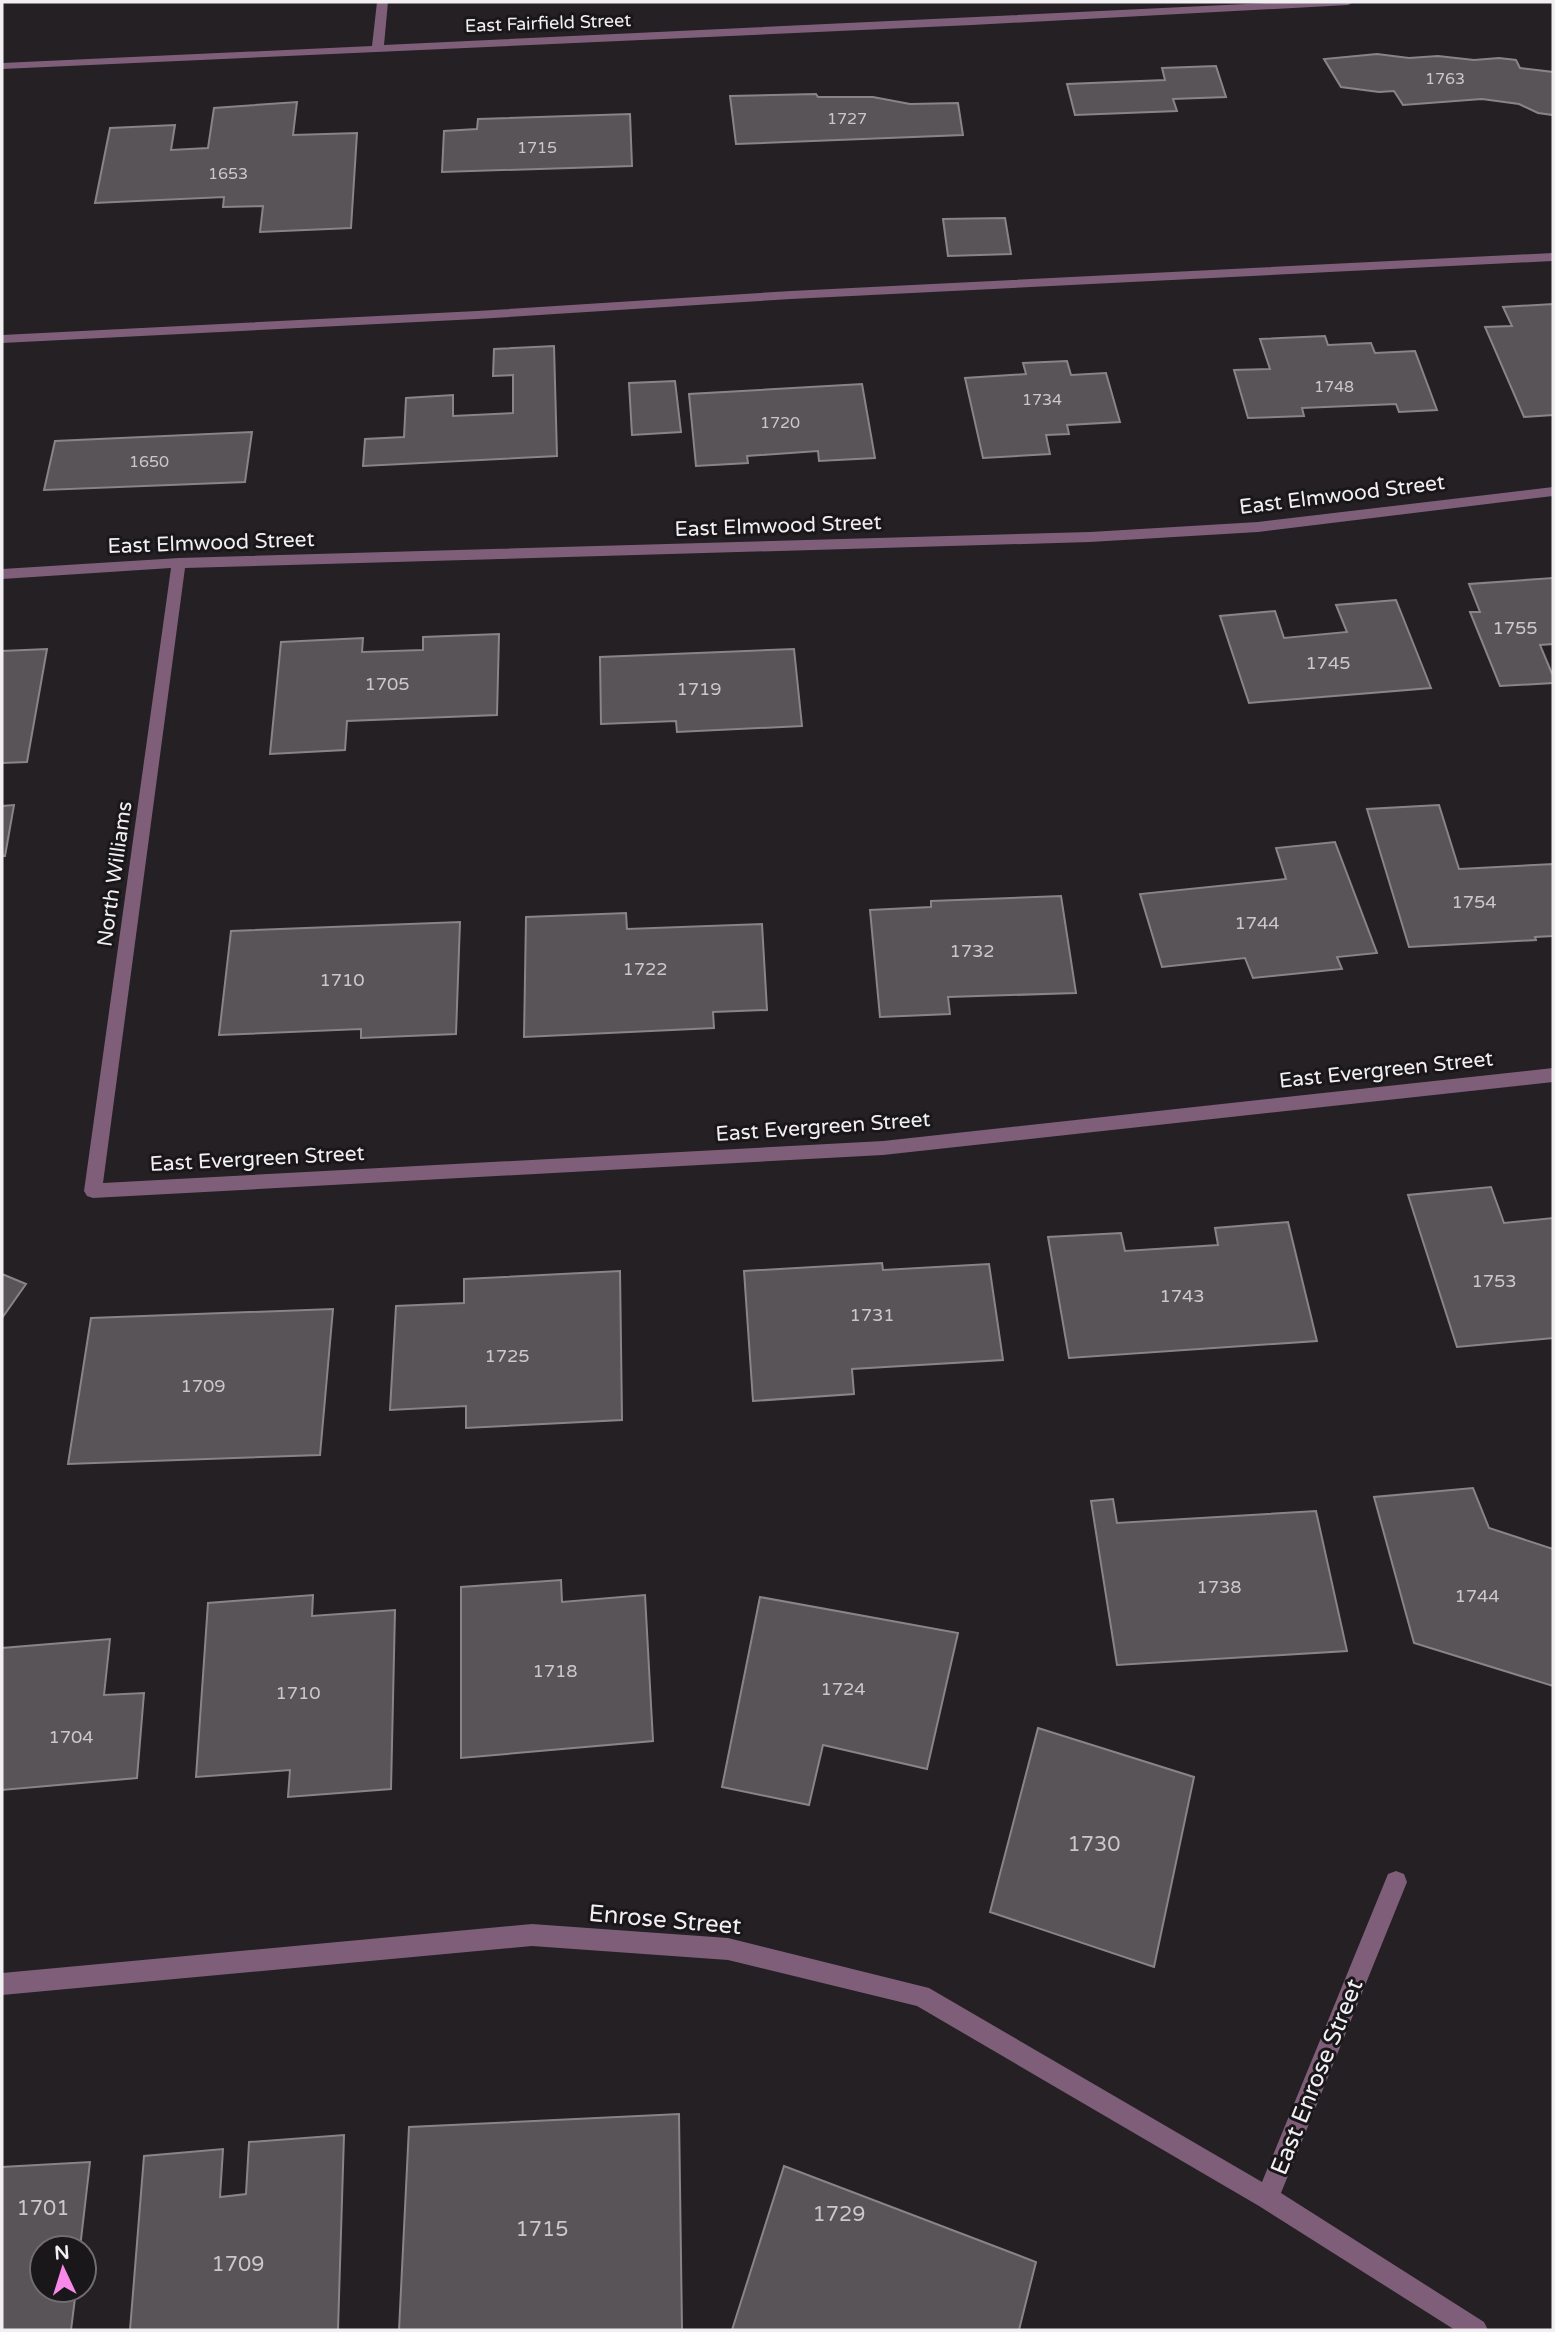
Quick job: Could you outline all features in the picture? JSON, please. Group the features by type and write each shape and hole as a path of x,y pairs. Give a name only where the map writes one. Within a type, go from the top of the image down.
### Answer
{"street":[{"path":"378,47 382,2"},
{"name":"East Fairfield Street","path":"2,66 972,22 1348,2"},
{"path":"2,339 1553,257"},
{"name":"East Elmwood Street","path":"2,574 180,563 1090,537 1258,527 1553,491"},
{"name":"North Williams","path":"93,1191 180,563"},
{"name":"East Evergreen Street","path":"93,1191 883,1148 1553,1075"},
{"name":"East Enrose Street","path":"1396,1882 1267,2198 1476,2330"},
{"name":"Enrose Street","path":"2,1984 533,1935 729,1949 921,1996 1267,2198"}],"building":[{"path":"1377,54 1409,58 1499,58 1516,60 1520,68 1553,72 1553,115 1538,113 1519,104 1482,99 1403,105 1394,91 1379,92 1341,87 1324,59"},
{"path":"1216,66 1226,97 1173,99 1177,111 1075,115 1067,84 1165,80 1162,68"},
{"path":"816,94 818,97 873,97 910,104 958,103 963,135 736,144 730,96"},
{"path":"297,102 293,135 357,133 351,228 260,232 263,206 223,207 224,197 95,203 110,128 175,125 171,150 208,148 214,108"},
{"path":"630,114 632,166 442,172 444,131 477,129 478,119"},
{"path":"1005,218 1011,254 948,256 943,219"},
{"path":"1553,304 1553,415 1524,417 1485,327 1512,326 1503,307"},
{"path":"1325,336 1328,345 1371,343 1375,353 1415,351 1437,410 1399,412 1396,404 1302,408 1304,416 1248,418 1234,370 1270,369 1260,339"},
{"path":"554,346 557,456 363,466 365,439 404,437 406,398 453,395 453,416 513,413 513,375 493,376 494,349"},
{"path":"1067,361 1071,375 1106,373 1120,422 1067,425 1069,434 1046,435 1050,454 983,458 965,378 1026,374 1023,363"},
{"path":"675,381 681,432 632,435 629,383"},
{"path":"862,384 875,458 819,461 818,451 747,456 748,463 696,466 689,394"},
{"path":"252,432 245,482 44,490 55,441"},
{"path":"1553,578 1553,644 1540,645 1553,676 1553,683 1500,686 1470,612 1480,612 1469,584"},
{"path":"1396,600 1431,688 1249,703 1220,616 1275,611 1284,638 1347,632 1336,605"},
{"path":"499,634 497,715 347,721 345,750 270,754 281,642 363,638 362,652 423,650 423,637"},
{"path":"47,649 27,762 2,763 2,651"},
{"path":"794,649 802,726 677,732 676,721 601,724 600,657"},
{"path":"14,805 5,856 2,856 2,806"},
{"path":"1439,805 1459,869 1553,864 1553,936 1535,937 1536,940 1409,947 1367,809"},
{"path":"1335,842 1377,953 1337,957 1342,969 1253,978 1245,958 1162,967 1140,894 1286,879 1276,848"},
{"path":"1061,896 1076,993 948,997 950,1014 880,1017 870,910 931,907 931,901"},
{"path":"626,913 627,929 762,924 767,1010 713,1012 714,1028 524,1037 526,917"},
{"path":"460,922 456,1034 361,1038 361,1029 219,1035 231,931"},
{"path":"1491,1187 1504,1223 1553,1218 1553,1338 1457,1347 1408,1195"},
{"path":"1288,1222 1317,1341 1069,1358 1048,1237 1121,1233 1125,1251 1218,1245 1215,1228"},
{"path":"882,1263 883,1270 989,1264 1003,1360 852,1369 854,1394 753,1401 744,1271"},
{"path":"620,1271 622,1420 466,1428 466,1406 390,1410 396,1306 464,1303 464,1279"},
{"path":"2,1274 26,1284 2,1318"},
{"path":"333,1309 320,1455 68,1464 91,1318"},
{"path":"1473,1488 1489,1528 1553,1549 1553,1686 1414,1643 1374,1497"},
{"path":"1113,1499 1117,1523 1316,1511 1347,1651 1117,1665 1091,1501"},
{"path":"561,1580 562,1602 645,1595 653,1741 461,1758 461,1587"},
{"path":"313,1595 312,1616 395,1610 391,1789 288,1797 290,1770 196,1777 208,1603"},
{"path":"760,1597 958,1633 927,1769 823,1745 809,1805 722,1787"},
{"path":"110,1639 104,1695 144,1693 137,1778 2,1790 2,1648"},
{"path":"1038,1728 1194,1777 1154,1967 990,1912"},
{"path":"679,2114 682,2330 399,2330 409,2127"},
{"path":"344,2135 338,2330 130,2330 144,2156 223,2149 220,2197 246,2194 249,2142"},
{"path":"90,2162 82,2234 28,2234 28,2304 74,2304 71,2330 2,2330 2,2167"},
{"path":"784,2166 1036,2262 1019,2330 732,2330"}]}
